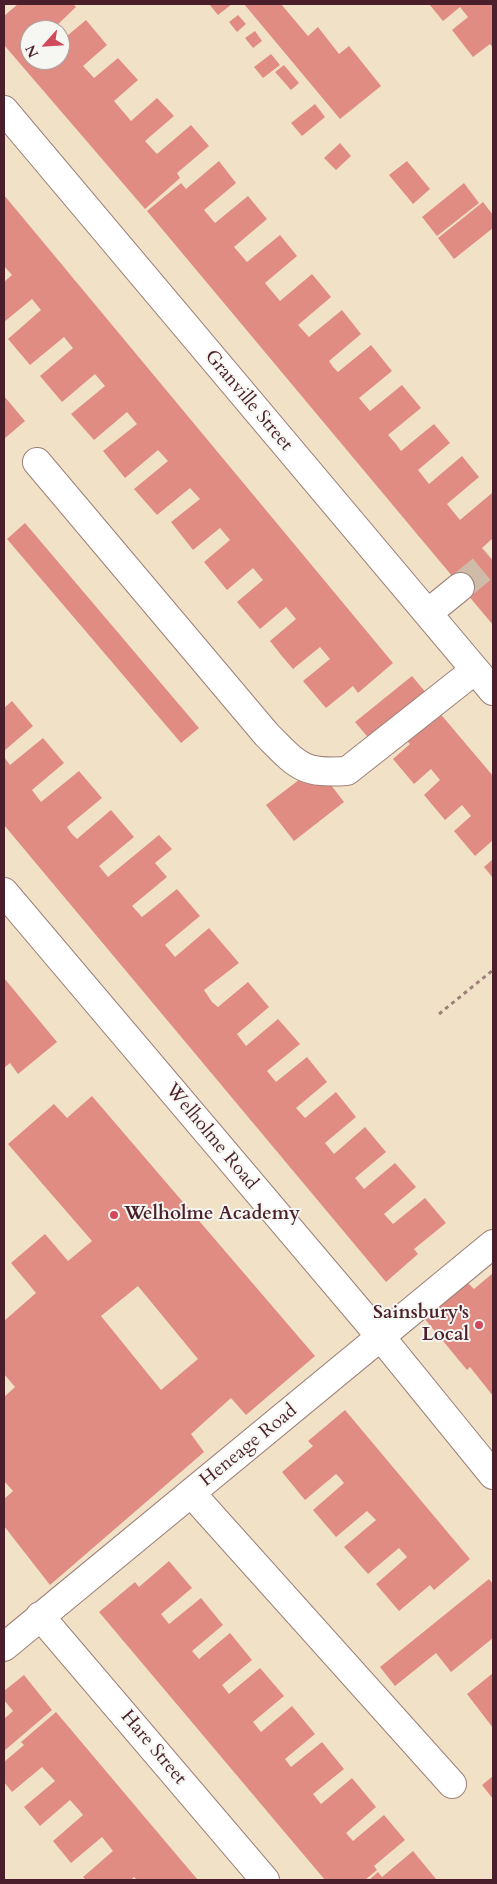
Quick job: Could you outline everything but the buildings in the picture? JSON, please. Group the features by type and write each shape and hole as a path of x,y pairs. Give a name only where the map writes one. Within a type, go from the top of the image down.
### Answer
{"street":[{"name":"Granville Street","path":"4,110 493,691"},
{"path":"37,462 267,735 295,764 320,773 347,771 475,670"},
{"path":"428,613 460,586"},
{"name":"Welholme Road","path":"4,892 380,1336 493,1475"},
{"name":"Heneage Road","path":"4,1647 493,1244"},
{"path":"192,1493 452,1784"},
{"name":"Hare Street","path":"40,1616 265,1880"}],"path":[{"path":"440,1014 493,970"}],"tunnel":[{"path":"460,587 493,560"}],"place":[{"name":"Welholme Academy","path":"114,1215"},
{"name":"Sainsbury's Local","path":"479,1325"}]}
